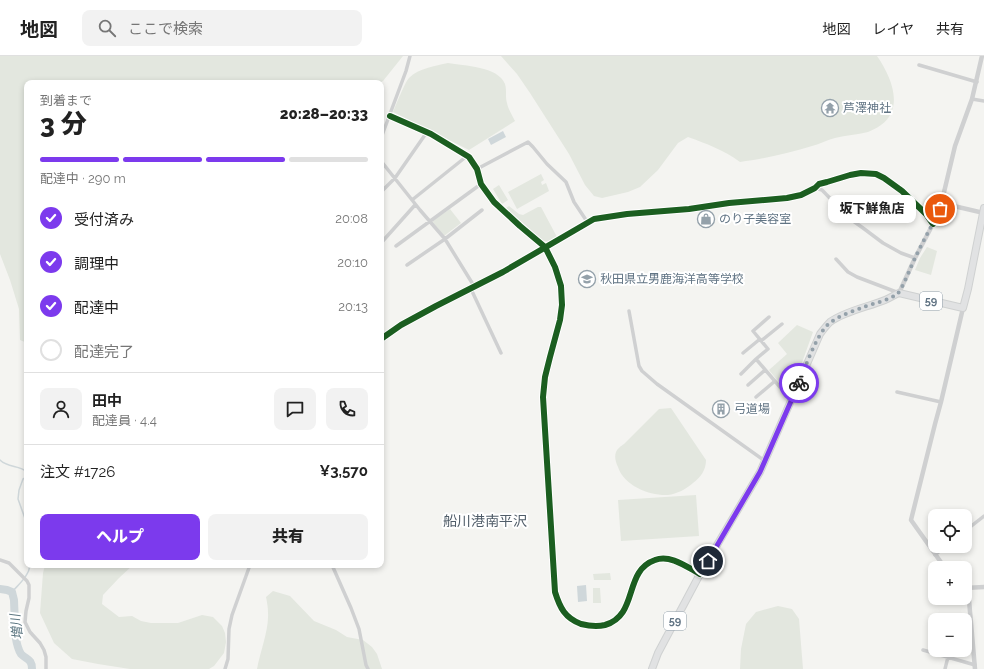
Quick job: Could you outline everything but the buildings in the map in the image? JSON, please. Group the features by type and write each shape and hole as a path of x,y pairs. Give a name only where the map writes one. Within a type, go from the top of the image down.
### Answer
{"main road":[{"path":"963,308 984,212"},
{"name":"59","path":"652,669 658,653 700,574 760,472 820,334 826,326 832,321 843,316 886,300 899,293 963,308"}],"street":[{"path":"384,131 410,56"},
{"path":"836,259 848,272 857,277 899,293 933,224 941,204 955,146 972,99 982,56"},
{"path":"919,65 976,82"},
{"path":"972,99 984,101"},
{"path":"390,116 427,132 469,157 477,169 481,184 494,202 545,247 556,267 561,286 562,305 560,320 545,377 543,397 555,592 559,605 568,616 576,622 587,626 603,625 611,623 621,615 626,606 638,572 644,566 656,559 669,558 700,574"},
{"path":"384,189 395,178 427,132"},
{"path":"477,169 528,142 547,164 566,182 574,202 588,223"},
{"path":"412,200 467,156"},
{"path":"384,165 415,205 445,239 472,288 501,353"},
{"path":"384,337 401,325 503,272 594,219 627,214 690,209 787,198 815,188 819,184 860,173 876,174 884,178 926,214 933,224"},
{"path":"396,246 481,184"},
{"path":"815,188 822,190 849,218 873,236 901,253 915,258"},
{"path":"941,204 984,212"},
{"path":"384,240 415,205"},
{"path":"407,265 445,239 482,210"},
{"path":"940,561 911,520 963,308"},
{"path":"629,311 639,366 642,371 657,384 765,461"},
{"path":"740,374 768,349 753,331 769,317"},
{"path":"743,353 782,324"},
{"path":"756,360 792,401"},
{"path":"748,385 765,370"},
{"path":"756,397 774,381"},
{"path":"897,392 941,402"},
{"path":"972,525 984,516"},
{"path":"0,560 9,563 27,581 29,585 29,598 25,622 30,632 44,650 46,657 46,669"},
{"path":"225,669 228,659 229,629 232,615 249,568"},
{"path":"333,568 359,629 368,669"},
{"path":"972,588 984,587"},
{"path":"945,669 948,657 975,667 969,605"},
{"path":"923,650 928,651"}],"shaded area":[{"path":"0,56 403,56 384,80 24,80 24,342 20,340 19,309 0,254"},
{"path":"501,56 877,56 889,77 894,98 893,109 888,118 880,126 868,132 835,138 786,153 740,162 722,151 688,137 678,143 658,170 640,187 628,192 602,198 594,196 585,185 569,154 530,93 517,74"},
{"path":"448,63 488,70 501,78 505,84 506,98 510,112 515,121 469,150 393,112 409,78 422,70"},
{"path":"503,131 506,137 491,145 488,139"},
{"path":"541,174 544,180 541,182 542,185 546,183 549,191 517,209 508,192"},
{"path":"499,185 508,200 502,204 493,189"},
{"path":"509,206 519,214 523,215 538,207 541,207 557,237 551,242 543,241 506,208"},
{"path":"450,209 461,223 444,236 432,221"},
{"path":"927,247 937,251 931,275 915,270"},
{"path":"797,325 813,332 790,396 769,370 787,354 778,343"},
{"path":"671,408 706,460 705,467 698,478 681,491 668,495 653,494 638,488 626,480 621,474 617,465 615,454 618,449 659,409"},
{"path":"696,495 699,536 621,541 618,500"},
{"path":"44,568 130,568 103,595 102,604 119,617 132,616 141,621 151,623 178,623 202,615 213,617 222,626 225,633 226,642 224,653 214,666 209,669 130,669 72,659 54,643 40,613"},
{"path":"610,573 611,580 594,580 593,574"},
{"path":"586,585 587,601 578,602 577,586"},
{"path":"593,588 600,588 601,603 593,603"},
{"path":"273,591 290,596 314,621 336,630 347,637 363,640 372,647 377,654 382,669 257,669 268,620 266,597"},
{"path":"778,606 792,609 799,619 803,669 740,669 741,649 746,624 756,612"}],"waterway":[{"path":"0,460 3,463 24,470"},
{"path":"24,478 19,490 18,499 24,516"},
{"path":"12,592 21,583 29,568"},
{"name":"増川","path":"0,589 12,592 14,600 14,628 17,645 21,654 30,661 32,669"}],"cycle path":[{"path":"390,116 431,134 469,157 477,169 481,184 494,202 545,247 555,267 561,286 562,305 560,320 545,377 543,397 555,592 564,612 575,622 587,625 602,626 616,620 623,612 638,573 645,566 655,560 672,560 700,574"},
{"path":"384,337 401,325 503,272 594,219 627,214 787,198 801,195 815,188 819,184 861,173 876,174 884,178 902,191 926,214 933,224"}],"way so far":[{"path":"799,383 820,334 826,326 832,321 843,316 886,300 899,293 940,209"}],"place":[{"name":"芦澤神社","path":"830,108"},
{"name":"坂下鮮魚店","path":"940,209"},
{"name":"のり子美容室","path":"706,219"},
{"name":"秋田県立男鹿海洋高等学校","path":"587,279"},
{"name":"弓道場","path":"721,409"}],"district":[{"name":"船川港南平沢","path":"485,521"}],"route":[{"path":"708,561 760,472 799,383"}]}
